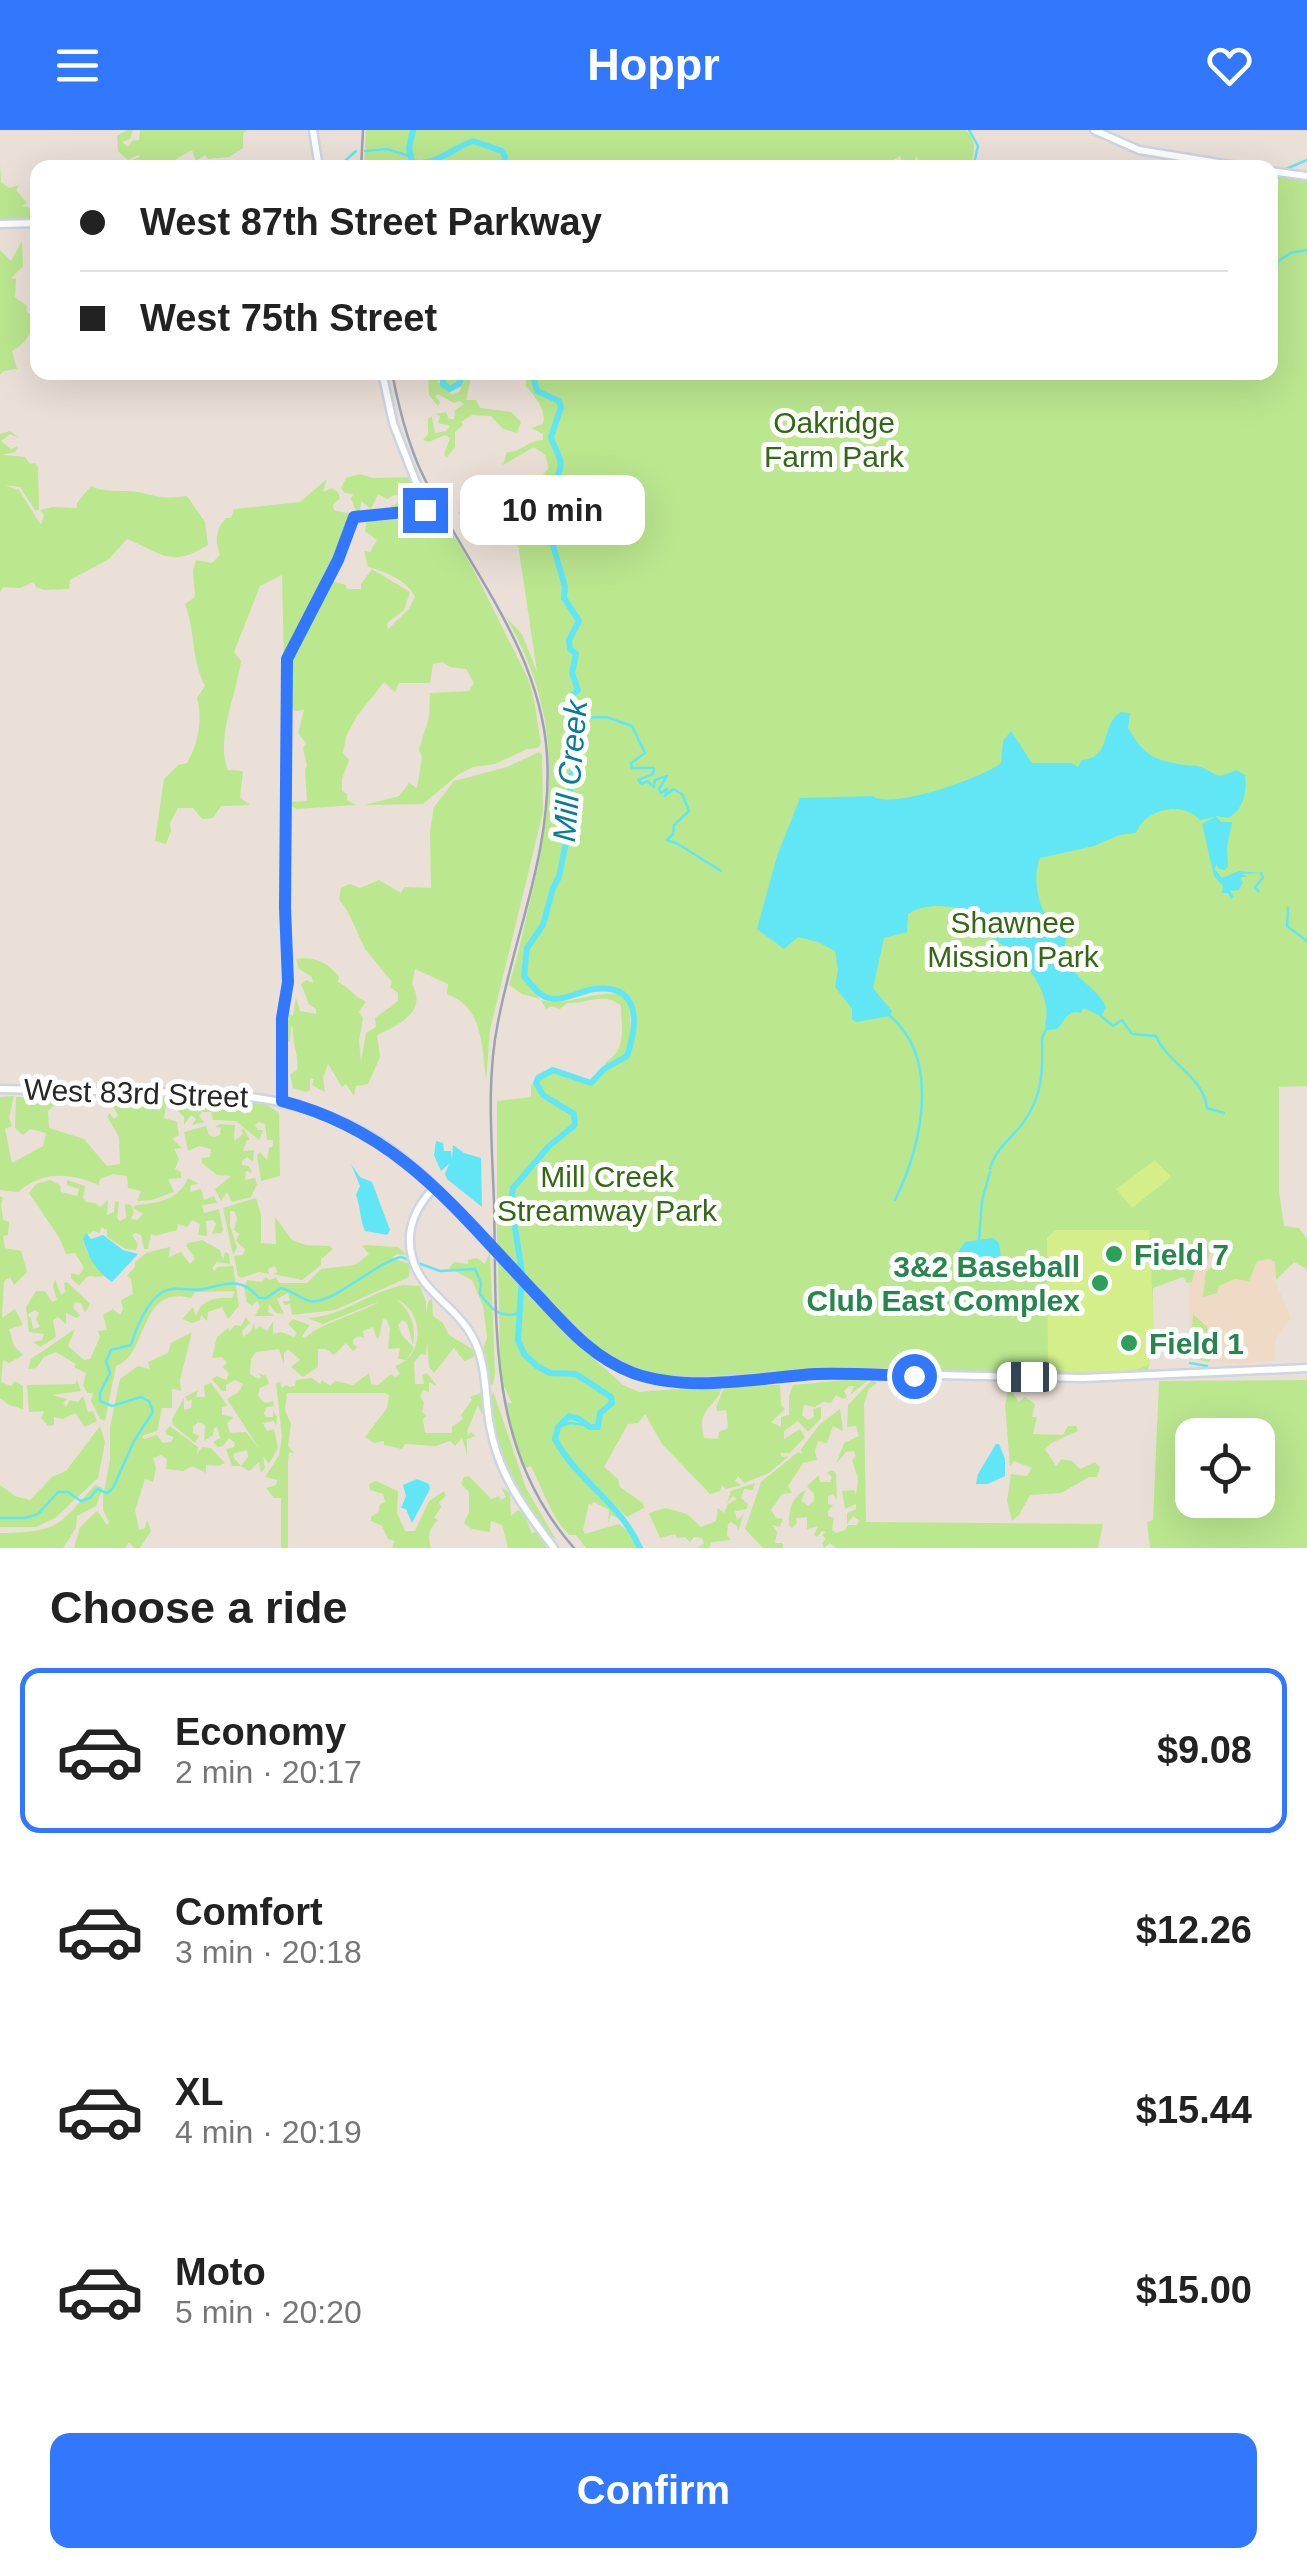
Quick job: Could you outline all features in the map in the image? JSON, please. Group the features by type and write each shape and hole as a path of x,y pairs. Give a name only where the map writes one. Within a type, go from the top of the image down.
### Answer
{"main road":[{"path":"313,130 317,160"},
{"path":"1094,130 1138,150 1200,160"},
{"path":"1278,172 1307,176"},
{"path":"0,224 30,223"},
{"path":"282,1101 282,1018 288,982 287,659 338,560 354,517 420,513 426,508 392,423 384,380"},
{"name":"West 83rd Street","path":"0,1089 228,1093 282,1101 320,1112 399,1155 435,1187 586,1346 607,1361 642,1376 678,1382 830,1374 1084,1378 1307,1370"},
{"path":"435,1187 415,1215 411,1254 431,1291 455,1312 473,1337 484,1368 489,1424 500,1464 524,1509 554,1548"}],"shaded area":[{"path":"1188,1230 1299,1261 1281,1269 1274,1278 1291,1318 1276,1339 1274,1361 1240,1364 1190,1360"}],"green space":[{"path":"133,130 130,139 122,142 128,147 139,140 140,130 247,130 243,134 243,148 229,157 208,159 205,155 198,160 192,150 175,160 132,160 138,155 128,160 118,151 117,136"},
{"path":"366,130 965,130 974,148 972,160 918,160 916,156 915,160 901,160 900,156 894,160 364,160"},
{"path":"0,163 1,182 9,188 19,185 16,190 27,203 22,206 30,208 30,222 0,222"},
{"name":"Shawnee Mission Park","path":"1278,175 1307,179 1307,1086 1279,1087 1279,1191 1284,1226 1299,1228 1307,1239 1307,1269 1294,1262 1276,1280 1275,1262 1257,1261 1249,1281 1235,1279 1219,1286 1217,1293 1203,1297 1206,1271 1220,1251 1215,1244 1206,1261 1195,1270 1192,1282 1187,1283 1183,1277 1153,1288 1148,1370 1066,1375 859,1370 686,1379 628,1367 593,1347 497,1246 497,1101 531,1097 531,1085 553,1070 591,1082 606,1067 622,1038 621,1006 615,1002 595,999 546,1009 541,1000 560,1002 620,994 629,1004 631,1036 634,1013 631,999 623,992 597,991 555,999 538,995 540,999 509,985 539,858 549,787 549,753 537,686 506,617 522,634 537,672 514,517 463,518 458,512 513,511 512,505 549,468 545,455 534,447 503,465 507,452 543,440 543,434 531,428 543,424 544,419 526,380 1278,380"},
{"path":"22,241 23,266 11,278 16,279 15,297 30,314 30,332 12,351 17,369 0,375 0,250 11,261"},
{"path":"428,380 438,380 452,395 460,391 464,380 470,380 466,400 476,400 480,408 511,412 521,422 517,433 503,429 491,416 472,415 455,432 455,447 447,457 444,455 450,438 445,435 429,442 423,440 428,434 428,418 432,417 435,433 446,431 450,426 438,423 440,416 434,414 446,412 449,419 454,419 455,410 464,404 438,394 438,406 429,395"},
{"path":"444,380 460,380 451,387"},
{"path":"10,431 19,438 10,434 1,441 11,449 18,446 15,452 2,455 25,457 30,464 35,463 39,510 35,510 20,487 5,485 19,490 41,525 44,515 40,510 77,508 91,486 162,497 187,496 205,522 208,545 176,557 159,554 127,539 109,559 70,580 69,589 45,590 34,582 20,588 3,587 0,592 0,434"},
{"path":"360,474 373,478 412,477 418,492 417,505 410,511 392,513 391,506 403,496 387,499 378,494 371,509 361,501 357,513 353,494 341,488 346,478"},
{"path":"327,479 323,492 332,488 340,498 333,505 334,510 352,518 335,563 284,661 282,575 260,586 234,652 241,661 225,731 225,758 228,770 243,771 240,797 250,805 221,806 213,818 202,819 193,808 178,808 166,844 155,841 164,779 178,765 187,763 194,748 200,714 197,698 205,686 197,666 185,604 195,597 196,560 212,563 220,555 218,531 234,509 300,502"},
{"path":"433,511 468,560 524,670 541,743 538,748 459,774 423,804 365,805 399,796 409,783 417,788 422,758 419,749 429,718 430,693 469,691 474,683 466,669 442,662 433,664 430,683 399,683 395,692 384,682 346,736 343,753 349,760 342,791 356,805 297,809 291,802 307,801 303,748 306,743 298,733 304,710 295,711 290,706 289,659 344,545 347,549 332,581 346,585 347,589 361,589 372,569 410,592 404,610 387,623 388,629 408,610 415,597 407,586 368,567 364,551 370,552 377,540 365,531 367,519 354,527 350,542 345,543 355,519"},
{"path":"539,752 543,812 490,1030 486,1081 475,1019 459,1000 447,994 448,984 415,969 414,1009 403,1021 377,1035 380,1057 368,1084 356,1086 354,1096 346,1084 342,1087 328,1064 323,1078 325,1092 312,1085 314,1079 310,1078 310,1090 293,1088 290,1075 297,1070 298,1061 291,1026 290,1041 285,1044 284,1016 293,1016 296,998 300,1011 316,1014 301,984 306,980 313,983 312,977 299,969 296,959 315,959 325,964 339,977 338,982 366,1001 359,1012 363,1018 361,1062 366,1033 376,1027 375,1018 398,1001 398,993 390,987 392,982 365,949 339,899 341,888 350,884 360,888 379,880 401,893 404,887 431,888 430,831 434,807 454,781 507,767"},
{"path":"14,1096 9,1118 12,1126 5,1129 12,1163 43,1146 46,1133 30,1129 23,1135 15,1128 16,1097 62,1098 48,1111 49,1128 84,1139 107,1166 120,1164 119,1137 107,1116 118,1116 112,1104 105,1106 108,1097 136,1098 145,1107 173,1096 230,1099 244,1114 251,1112 249,1104 236,1100 260,1100 279,1113 280,1176 261,1181 257,1155 260,1152 267,1160 273,1146 273,1140 267,1140 265,1124 255,1125 263,1130 259,1140 236,1121 213,1120 211,1112 202,1112 199,1116 204,1122 192,1125 196,1119 191,1115 184,1125 184,1117 172,1105 166,1106 164,1118 177,1122 179,1135 172,1139 182,1148 174,1149 179,1159 175,1169 181,1172 181,1178 168,1179 174,1192 137,1201 141,1191 128,1188 127,1176 113,1174 100,1179 99,1185 57,1176 37,1180 18,1192 0,1190 0,1097"},
{"path":"235,1125 234,1141 244,1129 250,1140 243,1151 254,1150 253,1162 247,1157 242,1165 249,1166 252,1173 246,1171 245,1180 255,1178 257,1184 251,1197 232,1202 227,1192 221,1201 215,1189 231,1176 217,1175 202,1163 202,1158 210,1157 211,1149 199,1146 188,1151 184,1132 206,1126 214,1137 220,1135 221,1128 215,1127"},
{"path":"1155,1160 1171,1177 1132,1208 1116,1189"},
{"path":"188,1178 199,1184 191,1185 190,1192 201,1189 204,1200 214,1196 217,1203 202,1205 204,1213 219,1209 221,1233 212,1234 216,1224 213,1220 206,1221 207,1236 198,1235 200,1224 192,1220 187,1227 178,1224 177,1230 151,1234 148,1249 144,1249 141,1235 135,1233 132,1235 138,1244 136,1250 126,1249 107,1237 107,1230 101,1227 100,1233 93,1231 83,1239 86,1251 104,1276 88,1277 79,1286 71,1273 79,1275 84,1268 75,1253 66,1254 29,1193 36,1184 50,1180 60,1185 61,1192 77,1196 79,1189 67,1185 67,1180 85,1186 86,1202 100,1207 108,1200 107,1215 114,1212 115,1201 119,1202 120,1221 126,1218 125,1204 134,1211 131,1219 137,1220 143,1214 133,1208 136,1205 173,1196"},
{"path":"0,1196 3,1220 9,1222 8,1235 3,1236 5,1248 21,1251 27,1272 14,1285 10,1277 4,1281 2,1318 15,1309 23,1325 9,1329 14,1346 23,1355 9,1363 3,1360 1,1382 11,1386 15,1381 23,1386 23,1409 0,1398"},
{"path":"256,1198 261,1215 261,1243 276,1244 275,1217 292,1240 333,1249 302,1280 273,1274 278,1272 274,1266 268,1269 269,1274 238,1276 234,1256 243,1255 245,1249 236,1241 237,1218 230,1211 237,1247 233,1255 223,1208"},
{"name":"3&2 Baseball Club East Complex","path":"1055,1230 1149,1230 1154,1328 1150,1364 1126,1373 1099,1376 1072,1374 1048,1365 1047,1238"},
{"path":"202,1240 220,1250 223,1260 225,1252 229,1254 230,1264 217,1262 212,1268 215,1271 217,1267 233,1266 239,1306 228,1319 222,1307 208,1312 207,1321 201,1315 200,1320 192,1323 182,1319 193,1307 196,1317 205,1303 232,1298 235,1291 195,1292 191,1298 174,1296 162,1301 153,1310 127,1359 116,1366 105,1421 91,1401 93,1393 87,1393 83,1385 86,1373 74,1367 76,1364 56,1352 44,1357 36,1368 28,1369 31,1359 75,1329 68,1346 84,1360 90,1359 100,1337 98,1331 107,1330 103,1315 113,1309 120,1315 121,1300 133,1294 127,1276 135,1262 146,1253 170,1247 169,1257 181,1252 190,1264 195,1258 186,1246"},
{"path":"362,1246 398,1247 407,1255 392,1258 410,1264 409,1277 335,1310 292,1315 290,1304 284,1305 283,1301 290,1301 288,1293 277,1299 284,1314 276,1313 269,1304 268,1312 275,1316 255,1316 260,1306 257,1301 252,1306 247,1302 247,1280 261,1282 266,1277 276,1277 279,1283 307,1283 321,1269 355,1265 369,1254"},
{"path":"490,1251 493,1385 489,1384 483,1349 487,1338 483,1306 472,1280 449,1268 454,1262 468,1264 468,1260 477,1258 485,1264"},
{"path":"498,1259 570,1337 623,1385 639,1392 723,1385 705,1414 704,1438 718,1439 719,1432 728,1428 726,1410 717,1411 716,1407 725,1386 780,1385 781,1405 785,1409 771,1422 781,1427 781,1417 789,1415 793,1385 865,1378 867,1381 850,1395 854,1386 849,1386 843,1399 836,1395 831,1403 804,1405 802,1415 808,1420 814,1417 813,1409 821,1407 821,1418 808,1432 798,1421 784,1431 784,1439 800,1429 805,1437 790,1453 780,1453 782,1457 789,1456 769,1473 744,1483 738,1476 735,1481 741,1485 726,1489 722,1485 720,1491 710,1494 662,1444 645,1414 638,1423 628,1424 604,1467 644,1508 627,1517 592,1483 622,1520 611,1515 608,1523 609,1510 589,1503 583,1530 585,1534 619,1524 631,1534 638,1548 586,1548 557,1519 531,1466 526,1468 514,1436 506,1403 512,1403 500,1368"},
{"path":"55,1279 61,1295 67,1282 90,1304 85,1313 81,1303 75,1302 73,1308 80,1315 77,1318 66,1313 66,1324 58,1317 53,1320 56,1337 40,1347 33,1342 42,1340 44,1334 29,1332 26,1307 36,1291 45,1291 52,1302 57,1300","holes":["35,1310 39,1313 36,1319 40,1327 33,1329 27,1315"]},
{"path":"420,1286 426,1315 432,1298 433,1316 443,1323 449,1335 474,1350 474,1357 464,1361 454,1348 434,1373 429,1367 427,1341 426,1355 421,1354 414,1362 415,1384 424,1384 422,1375 427,1373 437,1386 429,1382 429,1392 424,1390 420,1396 424,1403 422,1412 427,1416 423,1419 425,1433 452,1433 452,1427 463,1419 461,1415 472,1400 470,1397 483,1392 482,1415 478,1405 467,1431 468,1435 471,1432 476,1436 467,1439 467,1455 462,1438 455,1446 450,1441 436,1446 405,1444 402,1449 365,1437 387,1408 389,1395 385,1393 287,1393 285,1410 291,1424 288,1446 295,1454 289,1452 288,1461 288,1548 281,1548 281,1498 274,1498 266,1488 276,1485 277,1480 265,1477 279,1455 282,1437 276,1383 280,1382 282,1388 290,1387 295,1386 296,1380 312,1378 330,1386 335,1381 353,1385 369,1373 371,1384 378,1385 391,1374 400,1374 395,1366 406,1360 398,1359 400,1348 388,1349 390,1329 383,1319 379,1337 373,1327 363,1331 364,1338 358,1336 353,1340 358,1347 353,1351 346,1343 334,1355 318,1349 318,1367 303,1377 291,1367 300,1360 288,1349 284,1365 279,1349 256,1352 250,1374 259,1379 258,1373 266,1376 269,1384 260,1388 258,1396 265,1403 273,1401 274,1406 267,1407 264,1413 273,1417 273,1410 276,1426 274,1421 263,1423 267,1431 274,1429 278,1448 269,1464 263,1456 265,1468 261,1473 259,1462 249,1471 232,1466 226,1449 235,1443 229,1438 223,1446 213,1442 220,1438 217,1427 204,1441 205,1425 198,1422 193,1427 193,1433 199,1436 195,1443 173,1425 172,1419 184,1398 184,1410 191,1408 192,1399 188,1401 185,1397 198,1390 196,1397 205,1397 204,1385 211,1383 227,1405 222,1408 222,1415 234,1417 227,1423 230,1433 246,1432 260,1450 227,1399 239,1392 243,1384 235,1380 222,1391 212,1379 217,1376 226,1380 229,1374 222,1357 212,1358 217,1337 228,1328 230,1331 235,1325 241,1326 246,1317 250,1323 242,1331 243,1337 254,1322 255,1330 260,1326 267,1331 273,1321 273,1334 281,1332 294,1337 297,1333 288,1324 293,1319 310,1325 302,1336 305,1338 380,1301 323,1324 307,1318 332,1313 391,1288","holes":["395,1299 405,1304 416,1322 414,1348 398,1325 403,1320 413,1345 413,1324","247,1450 248,1457 241,1466 233,1457 235,1453"]},
{"path":"1193,1314 1207,1327 1210,1362 1190,1358"},
{"path":"192,1332 181,1391 172,1389 172,1408 162,1408 157,1431 142,1436 144,1439 157,1435 163,1443 171,1442 174,1437 165,1431 170,1426 198,1447 197,1454 202,1447 211,1448 225,1463 206,1465 206,1473 192,1466 183,1471 166,1469 167,1459 161,1455 153,1458 153,1482 145,1479 135,1510 139,1530 145,1528 147,1520 151,1531 140,1548 129,1542 125,1548 74,1548 80,1527 97,1511 107,1525 109,1522 103,1510 103,1496 120,1379 138,1366 150,1369 148,1362 168,1353 171,1343"},
{"path":"77,1379 81,1391 52,1395 68,1399 63,1403 66,1407 70,1400 78,1402 83,1396 88,1412 93,1411 97,1421 85,1427 75,1413 63,1419 54,1417 54,1425 48,1426 41,1418 44,1411 29,1412 27,1385 75,1384"},
{"path":"872,1380 877,1383 869,1389 864,1404 866,1522 1103,1524 1098,1548 836,1548 830,1543 824,1548 822,1543 826,1539 822,1535 826,1532 814,1535 818,1526 807,1529 807,1517 796,1518 792,1528 789,1514 795,1499 806,1490 801,1501 809,1506 814,1494 807,1486 819,1475 820,1482 830,1482 832,1477 827,1473 831,1470 836,1473 837,1500 833,1494 828,1496 828,1504 833,1505 828,1511 828,1516 834,1518 832,1530 836,1533 848,1525 857,1525 859,1520 853,1516 847,1524 847,1513 856,1509 856,1504 845,1509 842,1491 854,1490 856,1495 854,1451 846,1452 836,1464 844,1443 859,1436 856,1426 847,1427 848,1405"},
{"path":"1307,1380 1307,1548 1150,1548 1147,1522 1153,1520 1159,1381"},
{"path":"1009,1387 1019,1402 1025,1397 1035,1404 1033,1434 1063,1435 1068,1426 1076,1426 1078,1431 1045,1449 1056,1466 1062,1459 1072,1461 1080,1469 1095,1462 1100,1467 1097,1477 1089,1477 1061,1493 1030,1495 1012,1521 1007,1501 1011,1474 1027,1476 1032,1468 1014,1461 1010,1466 1005,1405"},
{"path":"493,1391 526,1488 557,1541 518,1491 499,1449 491,1409"},
{"path":"840,1409 843,1431 833,1426 827,1443 818,1441 817,1460 803,1463 788,1486 792,1493 782,1494 771,1510 776,1518 783,1519 780,1527 772,1525 777,1532 775,1543 783,1543 783,1548 763,1548 745,1529 761,1482 798,1452 802,1454 801,1449 820,1424"},
{"path":"100,1426 105,1442 98,1478 55,1518 36,1527 0,1527 0,1485 15,1496 30,1500 52,1477 66,1471"},
{"path":"469,1476 491,1499 506,1497 501,1487 510,1493 511,1516 518,1510 524,1514 532,1534 536,1531 550,1548 508,1548 502,1525 491,1521 490,1532 472,1529 464,1523 469,1512 469,1492 461,1484"},
{"path":"376,1481 398,1491 397,1513 405,1531 415,1531 429,1501 444,1491 446,1496 439,1502 441,1507 434,1518 438,1520 430,1532 431,1548 392,1548 395,1541 388,1539 382,1526 371,1521 379,1505 385,1502 383,1494 370,1490 369,1484"},
{"path":"755,1483 753,1490 744,1489 741,1498 748,1504 747,1509 735,1511 737,1520 744,1514 738,1531 731,1522 727,1535 731,1540 711,1542 709,1548 696,1548 704,1544 702,1538 694,1537 690,1542 675,1534 660,1538 649,1513 666,1508 687,1514 701,1527 716,1521 718,1508 724,1513 728,1504 737,1499 733,1496 727,1503 731,1491"},
{"path":"95,1485 103,1488 96,1506 77,1516 76,1528 63,1548 0,1548 0,1533 34,1531 55,1524"}],"water":[{"path":"1121,712 1130,713 1128,728 1152,756 1199,766 1217,775 1236,770 1245,775 1245,794 1238,810 1228,818 1216,816 1221,822 1232,822 1228,866 1219,869 1216,864 1215,870 1222,878 1239,871 1261,873 1242,874 1247,876 1240,878 1243,882 1239,890 1230,891 1234,897 1231,899 1228,893 1222,893 1223,886 1214,876 1202,824 1215,817 1200,820 1174,809 1147,818 1136,833 1040,858 1036,879 1040,902 1051,922 1068,932 1066,958 1101,998 1106,1007 1101,1016 1083,1008 1081,1013 1069,1014 1057,1029 1046,1030 1043,996 1032,974 1007,948 987,935 982,915 964,909 934,906 916,910 908,914 907,932 884,938 873,988 892,1011 890,1016 856,1022 852,1009 835,987 835,951 798,937 784,949 757,929 777,856 800,798 897,799 936,791 1001,763 1003,741 1011,731 1032,763 1071,763 1078,767 1082,760 1098,753 1110,724"},
{"path":"436,1141 443,1143 444,1151 451,1151 452,1159 453,1145 481,1158 482,1207 447,1179 449,1164 441,1171 434,1155"},
{"path":"351,1164 360,1177 372,1182 390,1230 387,1235 365,1231 356,1195 360,1186"},
{"path":"86,1233 91,1239 103,1235 123,1250 138,1254 112,1282 90,1258 83,1239"},
{"path":"993,1238 999,1243 1001,1258 982,1258 970,1267 956,1261 965,1242"},
{"path":"996,1444 1005,1459 1005,1476 988,1484 976,1484 978,1474"},
{"path":"417,1479 429,1484 430,1489 412,1523 406,1509 401,1508 406,1496 403,1485"}],"waterway":[{"name":"Mill Creek","path":"412,160 409,148 413,130"},
{"path":"969,130 978,146 975,160"},
{"name":"Mill Creek","path":"436,160 473,141 502,151 504,160"},
{"path":"365,151 387,149 409,156"},
{"path":"346,160 356,151"},
{"path":"1286,169 1307,160"},
{"path":"1278,178 1282,176"},
{"path":"1278,261 1307,250"},
{"name":"Mill Creek","path":"443,380 450,389 460,380"},
{"name":"Mill Creek","path":"534,380 537,391 559,401 561,407 551,437 560,469 552,484 519,518 530,539 536,538 540,527 548,528 565,587 564,598 579,621 569,640 570,649 576,654 572,673 578,690 571,696 569,711 576,745 570,822 559,877 543,925 527,948 524,976 545,997 555,999 594,989 621,992 628,999 634,1019 627,1056 604,1069 591,1083 553,1070 536,1083 543,1095 574,1114 575,1125 549,1146 513,1188 511,1202 522,1273 518,1340 524,1354 537,1366 550,1373 576,1374 611,1397 612,1403 600,1413 598,1427 569,1416 558,1427 555,1439 621,1517 640,1548"},
{"path":"570,703 576,718 606,717 632,726 645,753 631,763 632,768 654,768 653,774 638,780 654,787 655,780 667,776 659,789 661,793 667,789 665,796 673,789 682,794 689,811 674,825 667,840 721,871"},
{"path":"1258,891 1255,887 1263,878 1261,873"},
{"path":"1288,908 1287,926 1307,941"},
{"path":"890,1016 906,1034 916,1056 922,1105 912,1155 895,1200"},
{"path":"1101,1016 1113,1026 1122,1020 1132,1034 1156,1036 1199,1087 1207,1108 1224,1113"},
{"path":"990,1169 1035,1103 1046,1030"},
{"path":"979,1239 982,1201 990,1172"},
{"path":"0,1518 38,1514 58,1492 68,1492 81,1501 97,1489 107,1493 113,1488 134,1441 153,1412 149,1401 141,1397 112,1406 100,1401 110,1373 106,1361 111,1350 131,1345 147,1308 168,1290 198,1290 233,1283 246,1287 259,1298 281,1288 319,1301 401,1257 440,1271 475,1269 481,1283 480,1294 488,1304 501,1314 520,1313"},
{"path":"1228,1356 1239,1354"},
{"path":"1190,1363 1207,1366"},
{"name":"Mill Creek","path":"558,1427 570,1423 585,1425"}],"railway":[{"path":"361,160 363,130"},
{"path":"394,380 419,467 515,641 541,715 547,755 544,823 505,989 492,1067 495,1295 502,1385 511,1428 545,1510 574,1548"}],"place":[{"name":"Field 7","path":"1114,1254"},
{"name":"3&2 Baseball Club East Complex","path":"1100,1283"},
{"name":"Field 1","path":"1129,1343"}],"route":[{"path":"425,510 354,517 334,567 288,654 288,982 282,1018 282,1101 338,1120 399,1155 435,1187 586,1346 630,1372 678,1382 830,1374 914,1376"}],"park label":[{"name":"Oakridge Farm Park","path":"834,439"},
{"name":"Mill Creek Streamway Park","path":"607,1193"}]}
